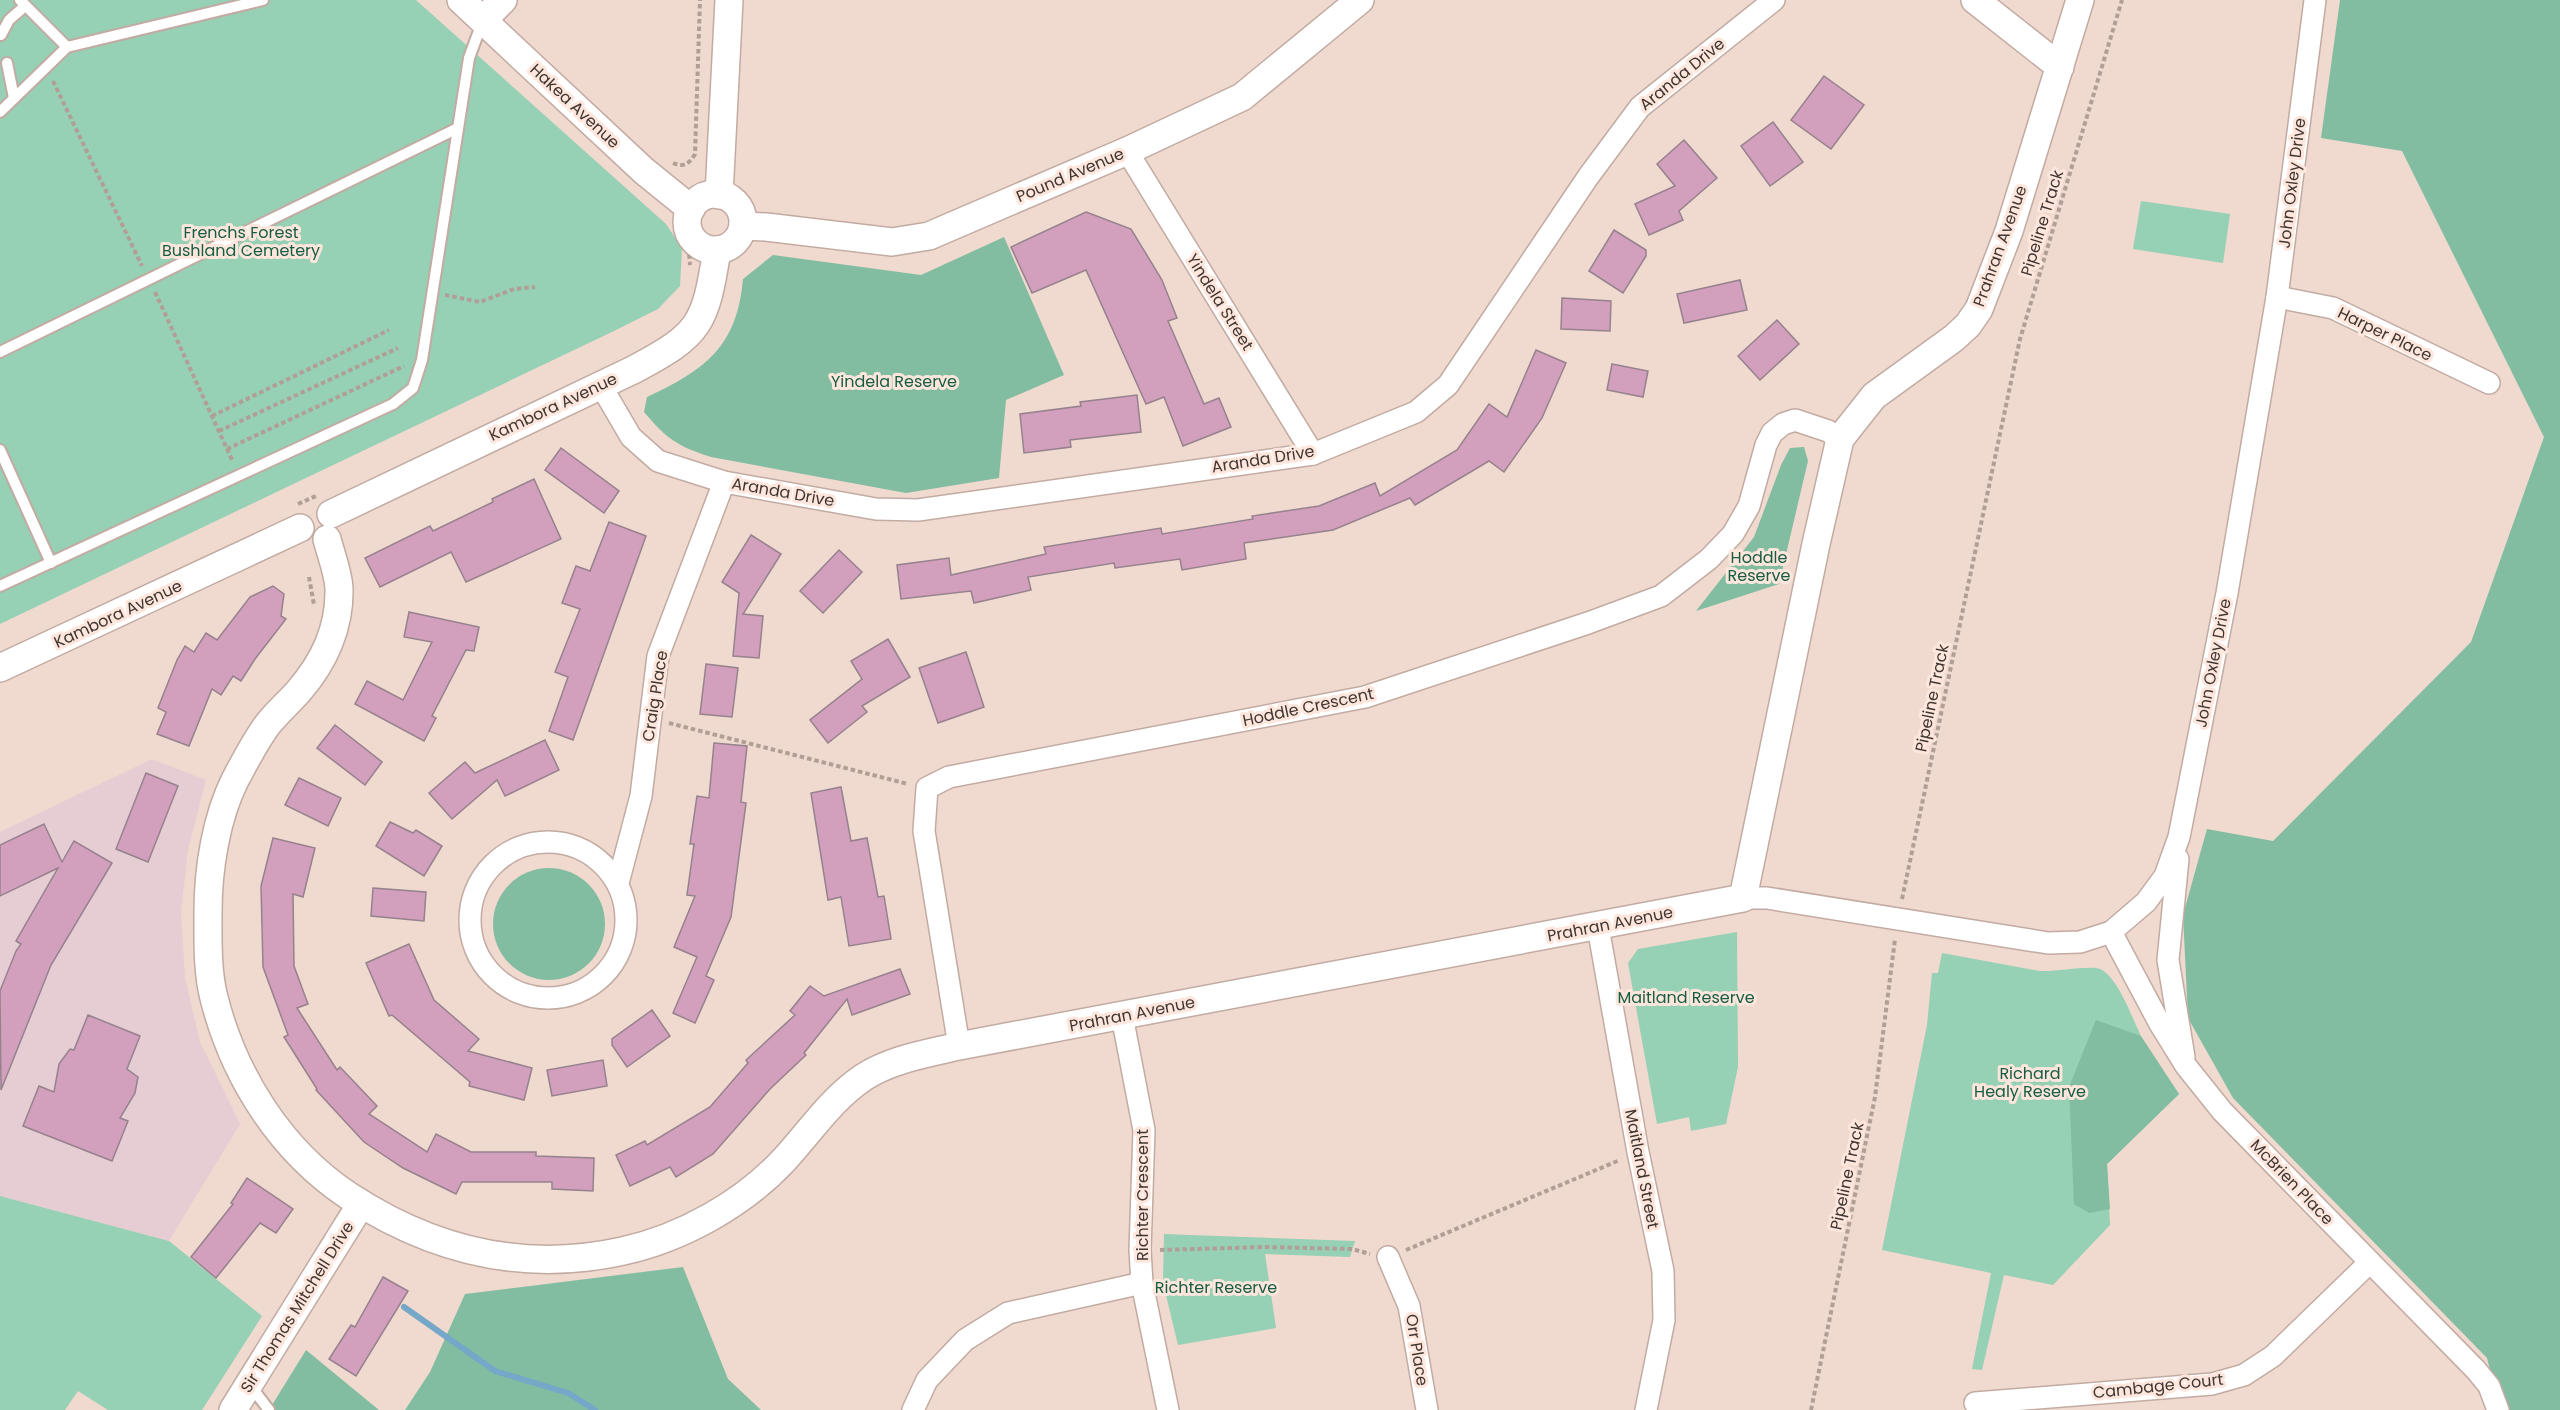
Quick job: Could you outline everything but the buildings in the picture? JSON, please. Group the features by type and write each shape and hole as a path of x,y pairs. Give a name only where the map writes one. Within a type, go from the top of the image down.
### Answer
{"street":[{"name":"Hakea Avenue","path":"460,0 644,171 682,215"},
{"path":"483,20 503,0"},
{"path":"719,195 729,0"},
{"name":"Aranda Drive","path":"600,384 631,437 658,461 724,482 876,508 918,510 1312,454 1416,412 1448,385 1588,177 1640,107 1774,0"},
{"path":"1975,0 2060,67"},
{"name":"Prahran Avenue","path":"328,515 339,585 336,627 322,660 268,724 234,783 214,844 208,888 208,946 213,995 242,1074 267,1114 292,1147 328,1182 393,1223 469,1251 515,1258 561,1259 623,1251 668,1237 713,1216 782,1163 841,1095 869,1074 897,1061 959,1046 1743,898 1840,439 1874,396 1954,338 1968,325 1979,309 2009,231 2080,0"},
{"name":"John Oxley Drive","path":"1743,898 1767,898 2048,943 2080,942 2111,932 2146,902 2164,876 2179,837 2227,593 2277,297 2315,0"},
{"name":"Pound Avenue","path":"743,226 766,226 892,242 929,236 1127,151 1242,97 1354,2"},
{"name":"Yindela Street","path":"1127,151 1312,454"},
{"path":"719,195 735,202 740,209 743,226 734,243 717,250 708,249 694,241 682,215 703,197 719,195"},
{"name":"Kambora Avenue","path":"328,515 665,353 691,333 706,308 717,250"},
{"name":"Harper Place","path":"2277,297 2333,308 2489,383"},
{"name":"Hoddle Crescent","path":"927,788 949,777 1365,697 1588,623 1661,596 1709,559 1733,534 1749,506 1766,445 1772,434 1782,424 1795,420 1828,430 1840,439"},
{"name":"Craig Place","path":"618,883 641,796 658,656 724,482"},
{"path":"297,517 302,517 310,508 322,507 328,515"},
{"name":"Kambora Avenue","path":"0,668 297,517"},
{"path":"927,788 924,831 959,1046"},
{"path":"2179,837 2169,960 2186,1066"},
{"path":"557,841 581,848 602,862 618,883 626,908 625,935 616,960 598,981 575,994 549,999 522,995 499,982 482,963 471,940 469,915 475,890 488,868 507,851 531,842 557,841"},
{"name":"Maitland Street","path":"1598,927 1638,1152 1664,1271 1664,1320 1646,1410"},
{"name":"McBrien Place","path":"2111,932 2160,1024 2186,1066 2222,1111 2476,1370 2489,1386 2498,1410"},
{"name":"Richter Crescent","path":"1122,1016 1144,1130 1140,1250 1142,1283 1168,1410"},
{"name":"Sir Thomas Mitchell Drive","path":"232,1410 361,1204"},
{"name":"Orr Place","path":"1388,1257 1409,1306 1427,1410"},
{"name":"Cambage Court","path":"1972,1407 2212,1384 2244,1375 2273,1356 2370,1262"},
{"path":"913,1410 927,1380 965,1340 1008,1312 1142,1283"}],"lane":[{"path":"0,112 67,47 263,0"},
{"path":"1,35 9,20 23,3 67,47"},
{"path":"0,586 393,404 413,387 422,360 469,58 483,20"},
{"path":"7,63 14,98"},
{"path":"0,352 458,128"},
{"path":"0,450 51,562"},
{"path":"249,1384 269,1410"}],"path":[{"path":"668,161 675,165 686,165 691,162 695,154 700,0"},
{"name":"Pipeline Track","path":"1811,1410 1875,1097 1898,919 2020,339 2122,0"},
{"path":"46,67 240,475"},
{"path":"682,215 690,272"},
{"path":"433,292 480,302 514,289 535,287"},
{"path":"212,416 389,330"},
{"path":"219,431 398,348"},
{"path":"227,449 407,364"},
{"path":"297,517 328,515"},
{"path":"309,577 315,610"},
{"path":"650,720 717,734 801,755 841,769 927,788"},
{"path":"1140,1250 1266,1247 1352,1250 1388,1257 1638,1152"}],"shaded area":[{"path":"152,759 206,780 188,850 181,913 185,978 200,1042 240,1124 169,1241 0,1196 0,832"}],"green space":[{"name":"Frenchs Forest Bushland Cemetery","path":"0,0 416,0 666,224 682,248 680,286 658,309 614,331 0,624"},
{"path":"2340,0 2560,0 2560,1410 2500,1410 2487,1358 2233,1098 2188,1018 2183,915 2207,829 2273,841 2471,642 2544,437 2402,151 2321,138"},
{"path":"2141,201 2230,214 2223,263 2133,249"},
{"name":"Yindela Reserve","path":"1004,237 1064,375 1006,400 999,478 906,493 711,457 673,440 659,429 644,412 647,397 686,377 714,353 734,322 743,279 773,255 921,275"},
{"name":"Hoddle Reserve","path":"1804,447 1808,461 1779,584 1696,611 1754,537 1781,465 1790,448"},
{"path":"549,868 571,872 589,884 601,902 605,924 601,946 589,964 571,976 549,980 527,976 509,964 497,946 493,924 497,902 509,884 527,872"},
{"name":"Maitland Reserve","path":"1737,932 1738,1067 1726,1124 1691,1131 1689,1117 1657,1124 1628,963 1638,949"},
{"name":"Richard Healy Reserve","path":"1942,953 2040,971 2100,969 2114,982 2145,1044 2179,1094 2107,1164 2110,1225 2053,1285 2004,1275 1982,1370 1972,1369 1991,1273 1882,1250 1927,1025 1932,973 1938,973"},
{"path":"2096,1020 2141,1036 2179,1094 2107,1164 2110,1209 2089,1213 2074,1204 2069,1087"},
{"path":"0,1196 169,1241 262,1316 202,1410 108,1410 78,1391 65,1410 0,1410"},
{"name":"Richter Reserve","path":"1164,1234 1355,1241 1350,1257 1265,1254 1276,1328 1178,1345 1163,1283"},
{"path":"683,1267 728,1379 761,1410 405,1410 430,1372 465,1294"},
{"path":"306,1350 379,1410 269,1410"}],"waterway":[{"path":"404,1307 495,1371 568,1393 595,1410"}]}
